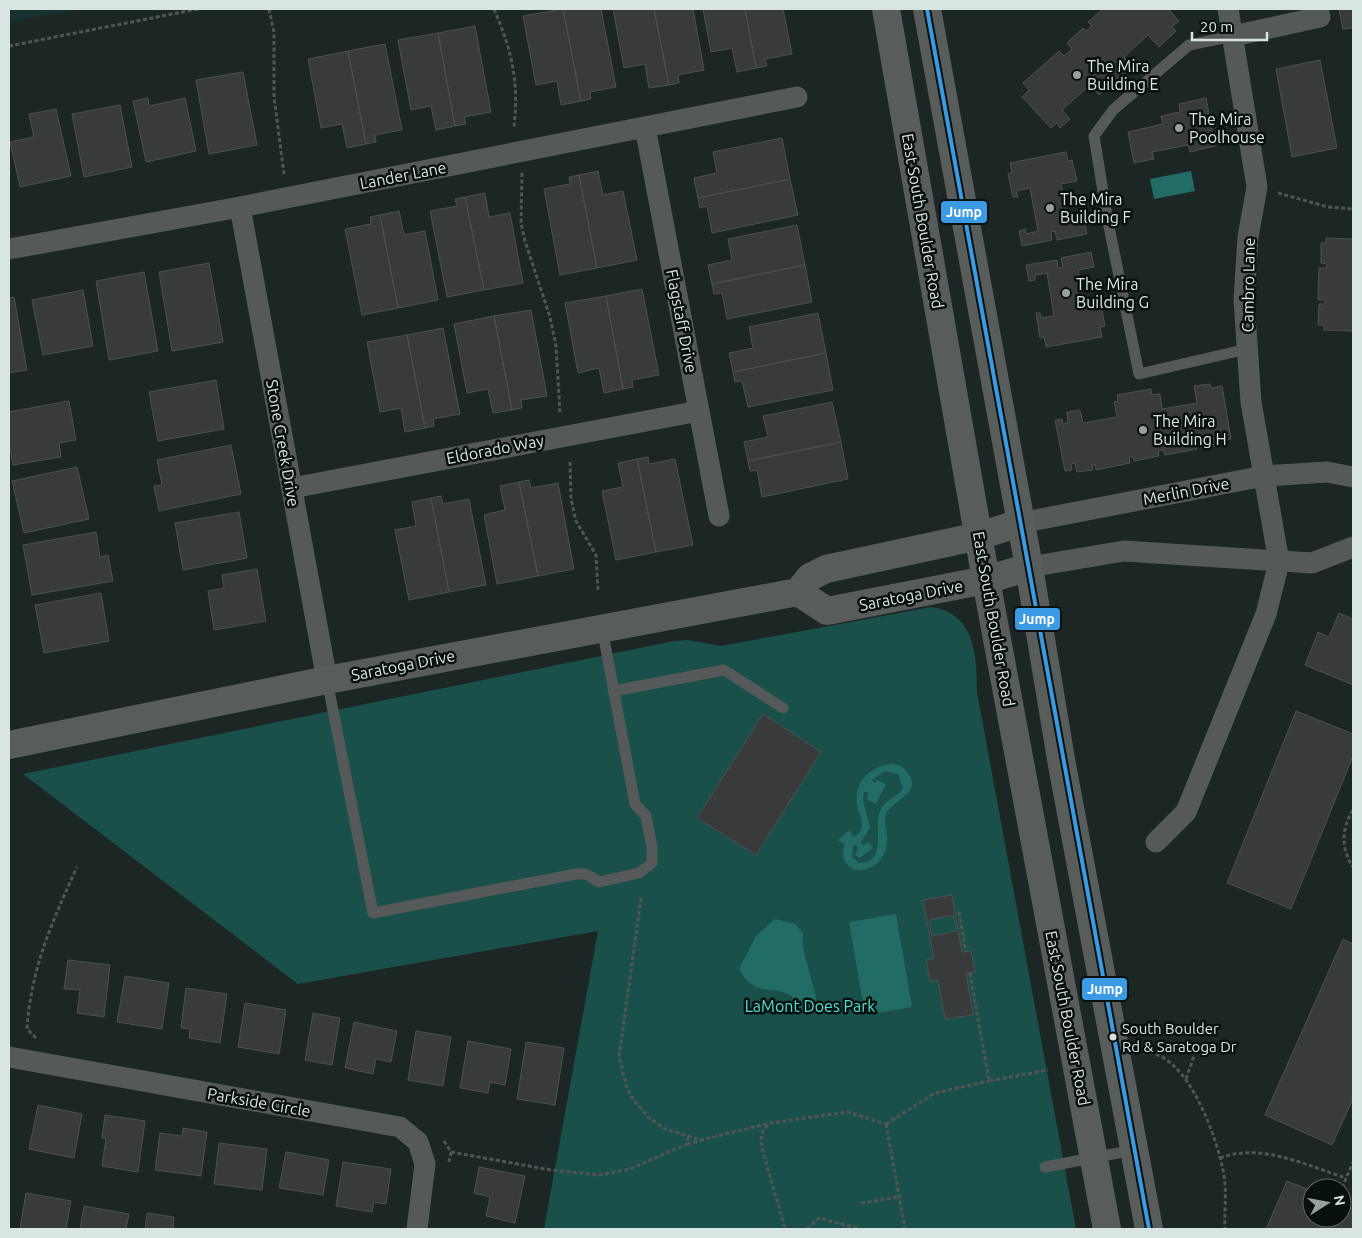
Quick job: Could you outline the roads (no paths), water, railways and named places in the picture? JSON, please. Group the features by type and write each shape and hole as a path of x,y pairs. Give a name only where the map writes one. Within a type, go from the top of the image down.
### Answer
{"main road":[{"name":"East South Boulder Road","path":"886,9 986,580 1107,1229"},
{"path":"927,9 1029,568 1062,765 1136,1150 1149,1229"},
{"path":"798,592 810,578 826,569 979,536 1020,523"},
{"name":"Saratoga Drive","path":"9,745 327,680 798,592 827,612 986,580 1029,568"}],"street":[{"name":"Cambro Lane","path":"1228,9 1257,187 1246,255 1244,300 1251,402 1279,562"},
{"path":"1233,36 1320,18 1318,9"},
{"name":"Lander Lane","path":"9,249 240,207 796,97"},
{"name":"Flagstaff Drive","path":"644,127 719,516"},
{"name":"Stone Creek Drive","path":"240,207 327,680"},
{"name":"Eldorado Way","path":"292,488 699,411"},
{"name":"Merlin Drive","path":"1020,523 1264,476 1327,472 1353,478"},
{"path":"1029,568 1124,551 1312,563 1353,547"},
{"path":"1156,842 1186,812 1266,614 1279,562"},
{"name":"Parkside Circle","path":"9,1057 400,1127 418,1142 425,1164 417,1229"}],"lane":[{"path":"1233,36 1190,45 1113,110 1094,136 1108,222 1138,374 1247,350"},
{"path":"327,680 373,913 576,874 586,874 599,882 628,876 647,869 653,857 646,816 635,804 602,628"},
{"path":"613,691 724,670 783,708"},
{"path":"1044,1167 1136,1150"}],"place":[{"name":"The Mira Building E","path":"1077,75"},
{"name":"The Mira Poolhouse","path":"1179,128"},
{"name":"The Mira Building F","path":"1050,208"},
{"name":"The Mira Building G","path":"1066,293"},
{"name":"The Mira Building H","path":"1143,430"},
{"name":"South Boulder Rd & Saratoga Dr","path":"1113,1037"}],"park label":[{"name":"LaMont Does Park","path":"810,1006"}]}
